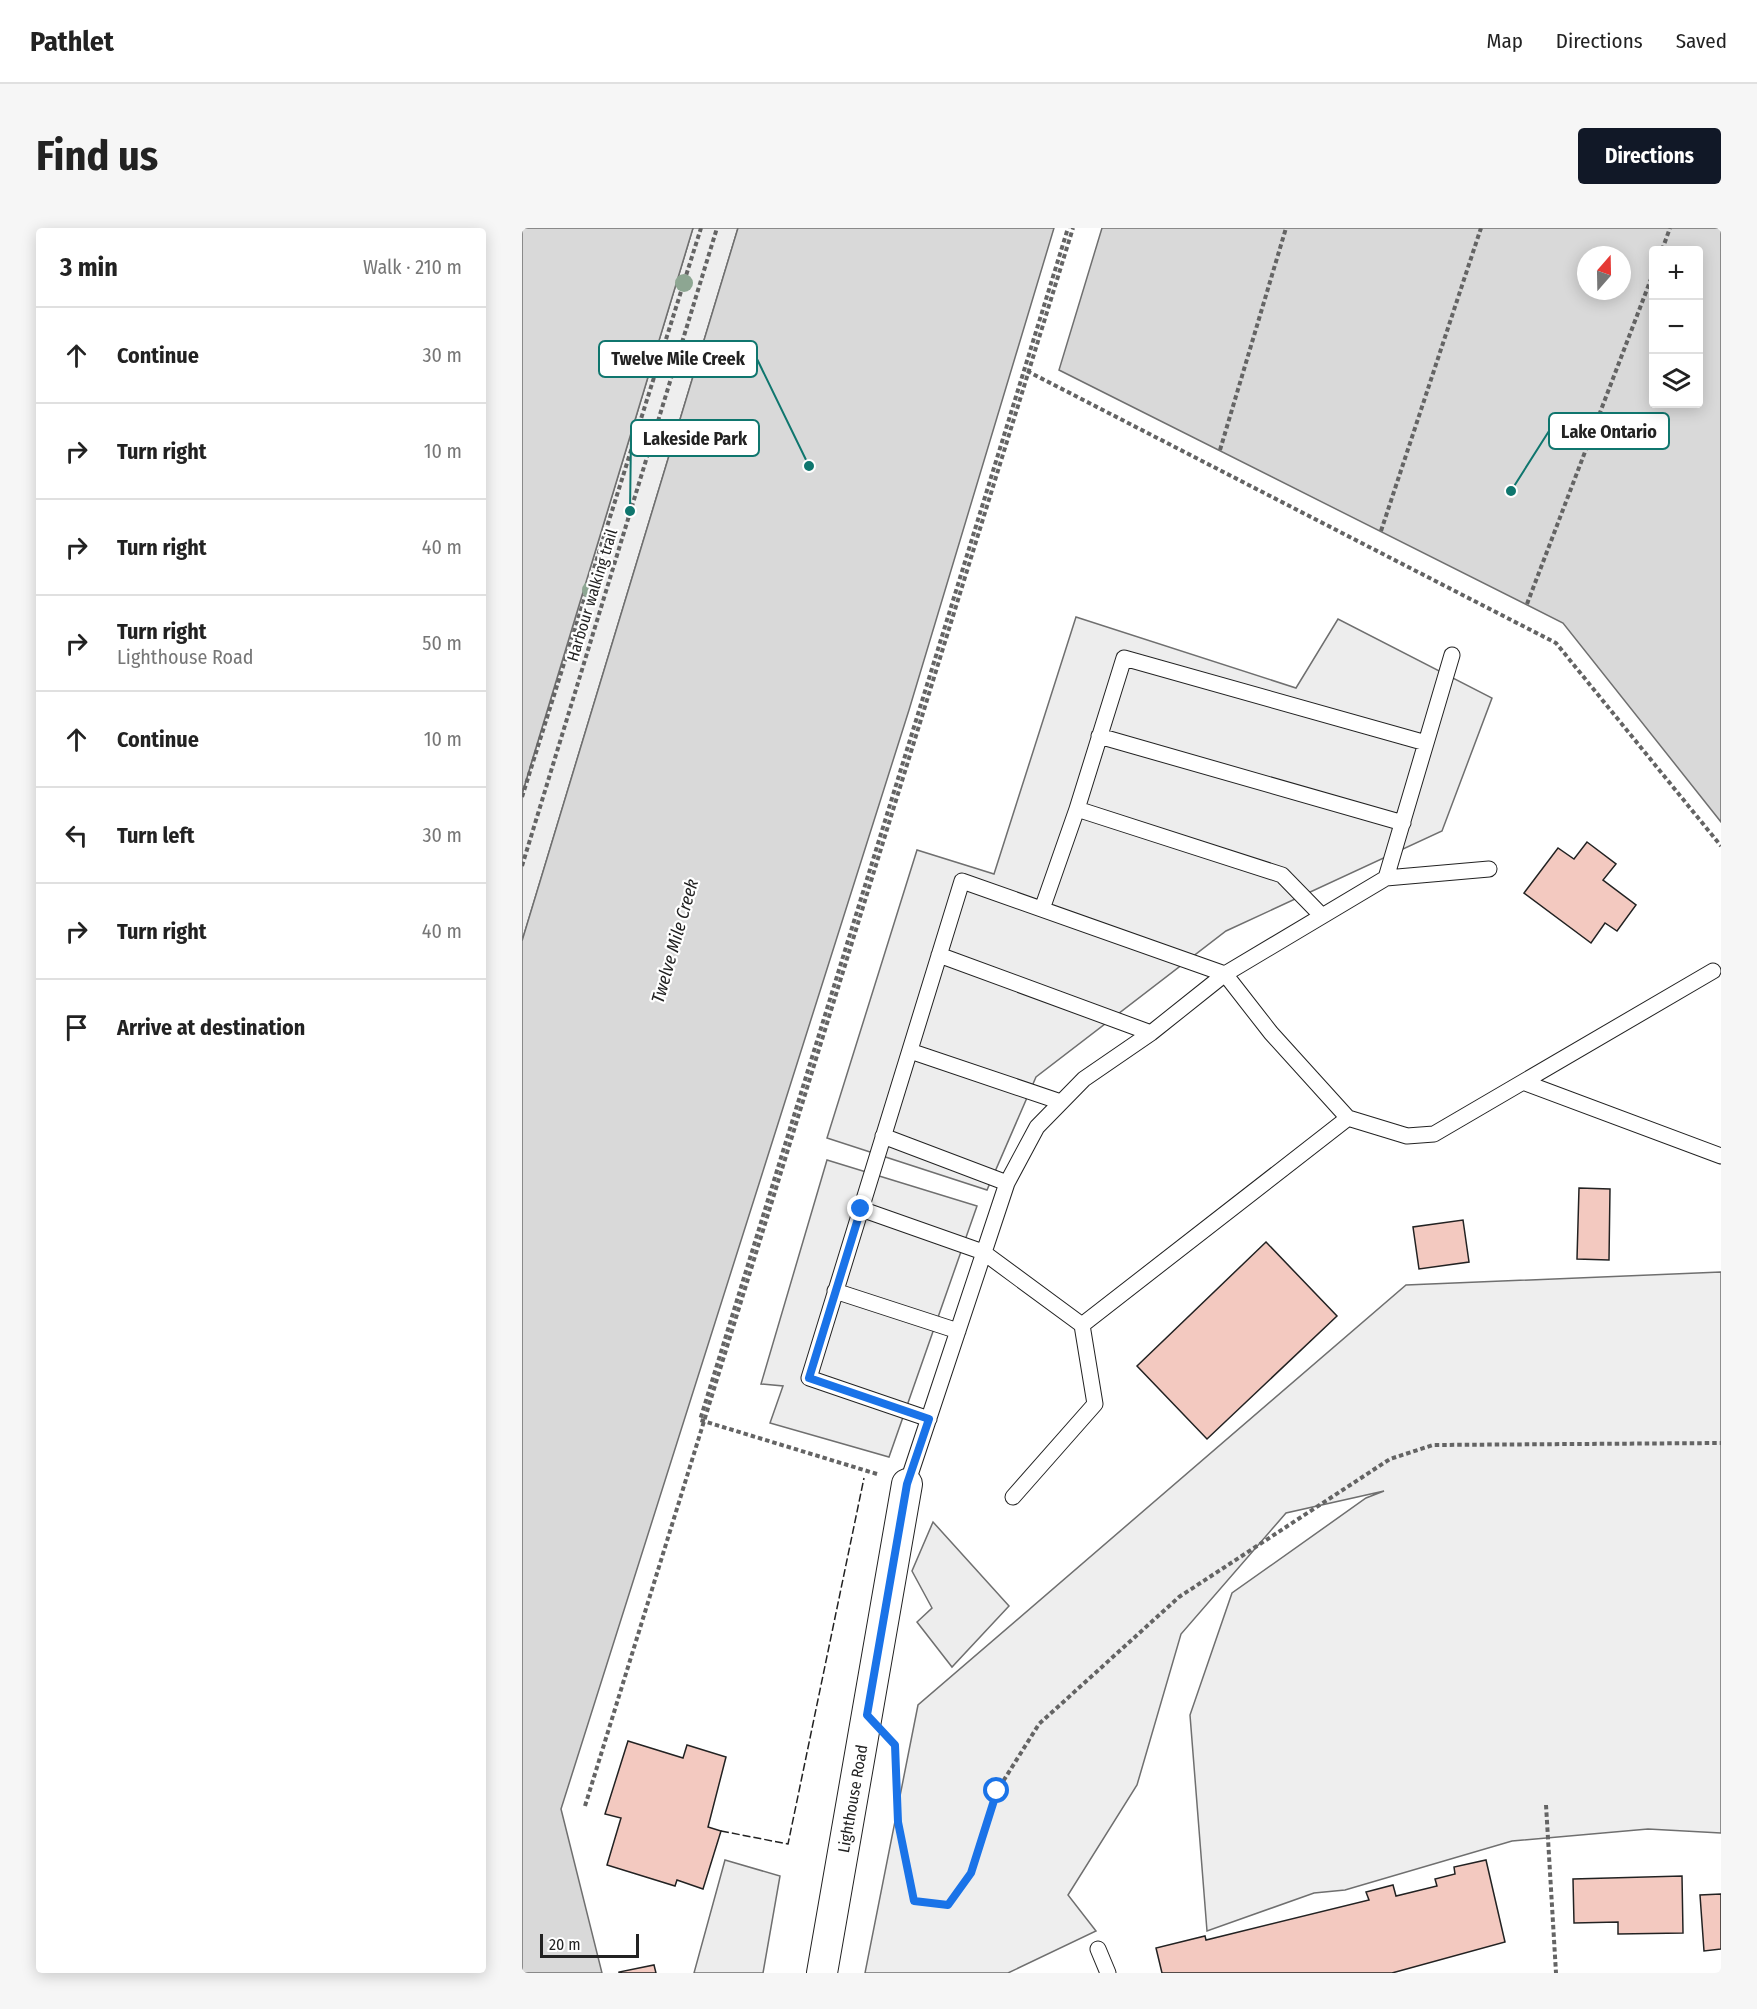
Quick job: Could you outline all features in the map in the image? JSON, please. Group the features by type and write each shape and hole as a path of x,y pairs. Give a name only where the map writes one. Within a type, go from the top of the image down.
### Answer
{"street":[{"name":"Lighthouse Road","path":"822,1973 907,1484"}],"lane":[{"path":"1386,878 1452,655"},
{"path":"1042,909 1077,809 1124,658 1426,743"},
{"path":"1100,736 1403,823"},
{"path":"1077,809 1282,875 1321,915"},
{"path":"907,1484 1008,1183 1037,1127 1084,1079 1151,1033 1225,974 1321,915 1386,878 1489,869"},
{"path":"929,1419 809,1378 962,881 1225,974 1271,1033 1348,1118 1407,1136 1434,1134 1713,971"},
{"path":"939,955 1151,1033"},
{"path":"910,1051 1061,1102"},
{"path":"1523,1082 1721,1156"},
{"path":"1082,1325 1348,1118"},
{"path":"883,1137 1008,1183"},
{"path":"861,1209 983,1252 1082,1325 1095,1404 1013,1497"},
{"path":"836,1291 958,1331"},
{"path":"1098,1949 1108,1973"}],"path":[{"path":"522,796 701,228"},
{"name":"Harbour walking trail","path":"522,866 717,228"},
{"path":"878,1474 700,1420 1068,228"},
{"path":"585,1806 1073,228"},
{"path":"1220,450 1286,228"},
{"path":"1381,531 1481,228"},
{"path":"1663,246 1670,228"},
{"path":"1527,604 1649,283"},
{"path":"1024,370 1556,643 1721,846"},
{"path":"867,1715 895,1745 898,1822 914,1901 948,1905 971,1873 997,1791 1039,1724 1179,1598 1390,1459 1433,1445 1721,1443"},
{"path":"1546,1805 1556,1973"}],"shaded area":[{"path":"693,228 738,228 522,941 522,794"},
{"path":"1076,617 1296,688 1338,619 1492,698 1442,831 1226,931 1036,1077 987,1190 827,1138 917,850 994,874"},
{"path":"827,1160 977,1206 889,1457 770,1423 783,1386 761,1384"},
{"path":"1721,1272 1721,1833 1648,1829 1512,1841 1345,1890 1314,1893 1207,1931 1190,1715 1232,1593 1366,1498 1384,1491 1286,1513 1181,1634 1137,1785 1068,1895 1096,1931 1008,1973 865,1973 918,1705 1406,1285"},
{"path":"933,1522 1009,1606 952,1667 917,1622 932,1608 912,1571"},
{"path":"725,1860 780,1876 763,1973 694,1973"}],"water":[{"path":"522,228 693,228 522,794"},
{"path":"738,228 1054,228 909,710 561,1809 602,1973 522,1973 522,941"},
{"path":"1102,228 1721,228 1721,822 1563,623 1059,370"}],"building":[{"path":"1587,842 1616,864 1603,880 1636,905 1617,931 1605,923 1591,943 1524,893 1558,848 1574,859"},
{"path":"1579,1188 1610,1189 1609,1260 1577,1259"},
{"path":"1463,1220 1469,1262 1419,1269 1413,1227"},
{"path":"1266,1242 1337,1316 1207,1439 1137,1366"},
{"path":"628,1741 683,1758 687,1745 726,1757 708,1827 721,1831 703,1889 677,1880 675,1886 607,1865 621,1818 605,1814"},
{"path":"1486,1860 1505,1942 1392,1973 1162,1973 1156,1948 1205,1936 1206,1940 1369,1900 1366,1892 1393,1885 1396,1896 1437,1886 1435,1879 1455,1874 1454,1867"},
{"path":"1682,1876 1683,1933 1618,1934 1618,1922 1574,1923 1573,1879"},
{"path":"1721,1894 1721,1949 1704,1951 1700,1895"},
{"path":"654,1965 656,1973 619,1973 619,1972"}],"fence":[{"path":"721,1831 788,1844 864,1478"}],"place":[{"name":"Twelve Mile Creek","path":"809,466"},
{"name":"Lake Ontario","path":"1511,491"},
{"name":"Lakeside Park","path":"630,511"}],"route":[{"path":"861,1209 809,1378 929,1419 907,1484 867,1715 895,1745 898,1822 914,1901 948,1905 971,1873 997,1791"}]}
